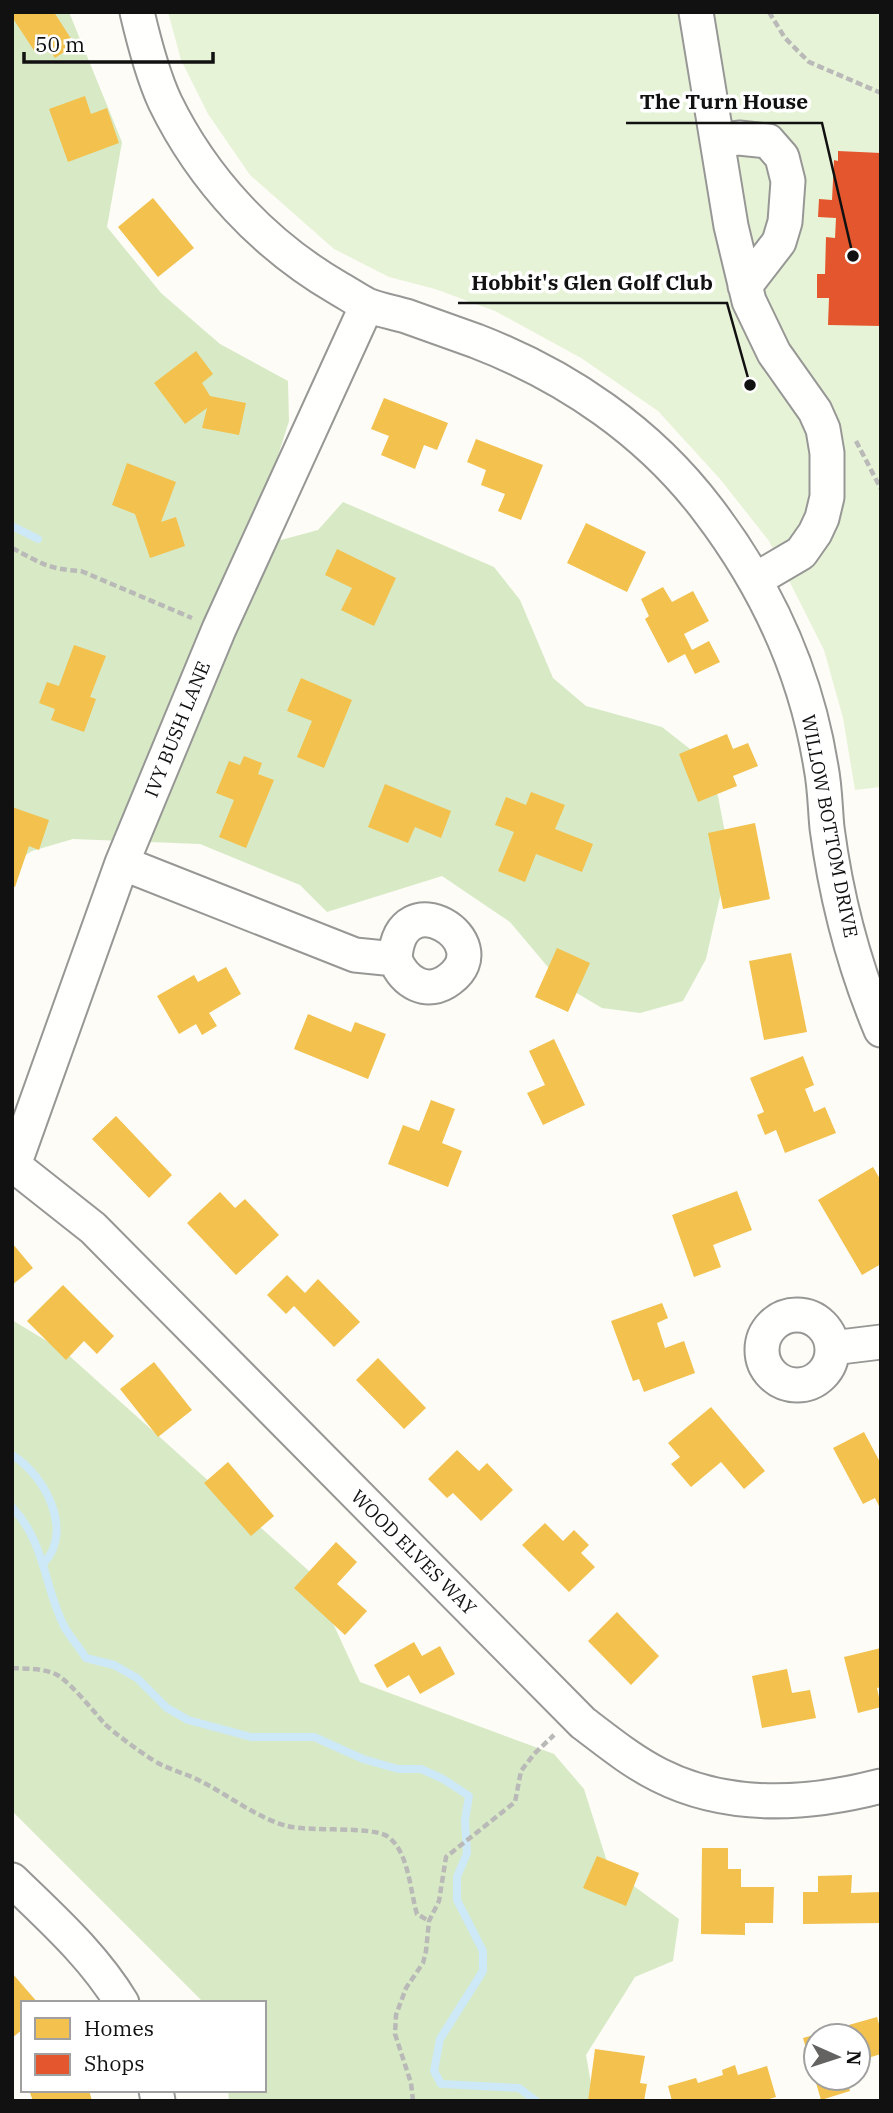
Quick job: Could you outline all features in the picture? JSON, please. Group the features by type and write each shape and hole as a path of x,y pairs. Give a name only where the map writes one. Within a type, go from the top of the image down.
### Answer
{"street":[{"name":"WILLOW BOTTOM DRIVE","path":"137,12 146,50 165,101 215,181 246,217 281,249 321,278 367,305 466,338 533,365 572,387 643,439 706,507 755,580 779,625 796,668 821,768 836,879 865,992 881,1030"},
{"path":"696,12 731,226 745,286 774,353 815,411 823,429 828,464 827,497 815,533 801,553 755,580"},
{"path":"717,141 739,138 768,141 782,157 788,181 785,222 779,242 745,286"},
{"name":"IVY BUSH LANE","path":"13,1164 122,863 219,629 367,305"},
{"path":"122,863 355,955 396,959"},
{"name":"WOOD ELVES WAY","path":"13,1164 93,1228 576,1716 622,1752 658,1774 688,1787 758,1801 837,1797 881,1786"},
{"path":"832,1348 881,1342"},
{"path":"12,1880 77,1944 108,1979 121,2001"}],"path":[{"path":"769,12 785,38 809,62 881,93"},
{"path":"12,548 40,565 81,571 219,629"},
{"path":"12,1668 43,1670 59,1676 104,1724 152,1760 195,1778 285,1826 385,1835 395,1844 402,1858 417,1914 429,1922"},
{"path":"413,2101 411,2083 395,2034 396,2015 406,1989 423,1963 429,1922 439,1901 443,1866 451,1852 515,1802 522,1771 534,1754 576,1716"}],"green space":[{"path":"12,12 69,12 122,142 107,227 161,293 220,344 288,381 289,421 262,506 281,540 318,530 343,502 494,567 520,600 553,678 586,706 662,727 699,756 718,796 726,838 724,879 706,959 683,1001 640,1013 602,1008 563,985 510,922 442,876 327,912 300,885 200,844 73,839 32,851 12,864"},
{"path":"168,12 881,12 881,787 855,790 843,718 824,650 769,541 720,479 658,411 581,358 495,311 435,289 389,277 334,249 250,175 208,114 181,60"},
{"path":"12,1320 65,1352 309,1571 360,1682 554,1754 584,1789 609,1868 679,1919 673,1961 635,1977 586,2055 594,2101 229,2101 228,2092 266,2092 266,2001 202,2001 12,1811"}],"building: Homes":[{"path":"12,12 54,12 75,45 55,58 46,45 35,52 12,17"},
{"path":"85,96 91,114 107,108 119,143 68,162 49,109"},
{"path":"153,198 194,248 158,277 118,227"},
{"path":"196,351 213,374 202,383 210,396 246,403 239,435 202,428 207,408 185,424 154,383"},
{"path":"384,398 448,423 437,450 424,445 415,469 381,455 389,436 371,429"},
{"path":"476,439 543,465 521,520 498,511 505,494 481,485 486,470 467,462"},
{"path":"127,463 176,482 161,522 176,517 185,546 150,558 135,514 112,505"},
{"path":"586,523 646,552 627,592 567,563"},
{"path":"337,549 396,578 374,626 341,610 352,588 325,575"},
{"path":"663,587 672,602 693,591 709,621 684,634 692,650 709,641 720,662 695,674 685,654 668,663 645,619 649,616 641,599"},
{"path":"74,645 106,656 90,697 96,699 84,732 51,720 55,709 39,703 47,682 59,686"},
{"path":"301,678 352,700 324,768 297,757 312,721 287,711"},
{"path":"727,734 733,749 748,743 758,766 733,776 737,786 698,802 679,754"},
{"path":"244,756 262,763 258,774 274,780 246,848 219,837 234,800 216,793 229,761 240,765"},
{"path":"385,784 451,811 441,838 415,827 408,843 368,827"},
{"path":"531,792 565,805 555,829 593,844 582,872 536,854 525,882 498,871 514,832 495,825 506,797 526,805"},
{"path":"12,807 49,820 39,850 29,846 15,887 12,886"},
{"path":"755,823 770,899 723,909 708,833"},
{"path":"557,948 590,963 568,1012 535,997"},
{"path":"791,953 807,1032 764,1040 749,961"},
{"path":"226,967 241,994 209,1013 217,1026 202,1035 196,1024 179,1034 157,996 194,975 198,982"},
{"path":"308,1014 351,1032 355,1022 386,1034 368,1079 294,1049"},
{"path":"554,1039 585,1105 543,1125 527,1093 545,1085 529,1051"},
{"path":"803,1056 814,1085 805,1089 814,1112 825,1107 836,1133 785,1153 776,1130 765,1135 757,1115 764,1112 750,1078"},
{"path":"431,1100 455,1109 442,1143 462,1151 448,1187 388,1164 403,1125 419,1131"},
{"path":"116,1116 172,1175 149,1198 92,1139"},
{"path":"873,1167 881,1181 881,1264 862,1275 818,1200"},
{"path":"737,1191 752,1230 713,1245 721,1267 694,1277 672,1215"},
{"path":"220,1192 235,1208 245,1199 279,1235 236,1275 187,1223"},
{"path":"12,1243 33,1268 12,1285"},
{"path":"287,1275 305,1293 318,1279 360,1322 334,1347 294,1306 286,1314 267,1295"},
{"path":"63,1285 114,1336 97,1354 84,1341 66,1360 27,1321"},
{"path":"662,1303 668,1318 657,1323 665,1348 684,1341 695,1373 644,1392 639,1379 633,1381 611,1321"},
{"path":"378,1358 426,1408 404,1429 356,1380"},
{"path":"154,1362 192,1410 158,1437 120,1389"},
{"path":"711,1407 765,1471 744,1489 721,1462 691,1487 671,1464 680,1457 668,1443"},
{"path":"864,1432 881,1464 881,1510 875,1498 863,1504 833,1448"},
{"path":"457,1450 479,1471 487,1463 513,1490 481,1521 453,1493 447,1498 428,1479"},
{"path":"228,1462 274,1516 251,1536 204,1483"},
{"path":"545,1523 563,1541 574,1530 589,1545 581,1553 595,1567 569,1592 522,1545"},
{"path":"336,1542 357,1562 337,1584 367,1611 345,1635 294,1588"},
{"path":"617,1612 659,1656 631,1685 588,1641"},
{"path":"414,1642 422,1656 440,1646 455,1674 420,1694 409,1675 387,1688 374,1665"},
{"path":"881,1648 881,1687 877,1688 881,1707 858,1713 844,1657"},
{"path":"787,1669 792,1693 810,1690 816,1718 762,1728 752,1676"},
{"path":"702,1848 728,1848 728,1869 741,1869 741,1887 774,1887 773,1923 745,1923 745,1935 701,1934"},
{"path":"597,1856 639,1873 626,1906 583,1888"},
{"path":"852,1875 851,1893 881,1892 881,1923 803,1924 803,1892 818,1892 818,1876"},
{"path":"12,1973 36,2001 21,2001 21,2031 12,2038"},
{"path":"877,2017 881,2031 881,2054 872,2057 872,2022 859,2022"},
{"path":"595,2049 645,2056 640,2083 647,2084 644,2101 588,2101"},
{"path":"735,2065 738,2075 767,2066 776,2097 763,2101 672,2101 668,2086 696,2078 698,2083 723,2075 722,2070"},
{"path":"30,2092 90,2092 92,2101 33,2101"},
{"path":"819,2092 847,2092 821,2100"}],"building: Shops":[{"path":"838,151 881,153 881,326 828,325 829,298 817,298 817,274 825,274 826,237 835,238 836,218 818,217 819,199 832,200 834,160 838,161"}],"waterway":[{"path":"12,526 38,539"},
{"path":"12,1455 35,1476 52,1504 56,1535 53,1550 44,1563"},
{"path":"12,1507 38,1549 64,1626 86,1658 114,1665 137,1678 167,1708 188,1720 251,1737 314,1737 363,1759 398,1769 421,1769 469,1796 465,1820 467,1853 457,1877 457,1900 483,1951 483,1971 440,2039 434,2071 441,2084 519,2088 536,2101"}],"place":[{"name":"The Turn House","path":"853,256"},
{"name":"Hobbit's Glen Golf Club","path":"750,385"}]}
